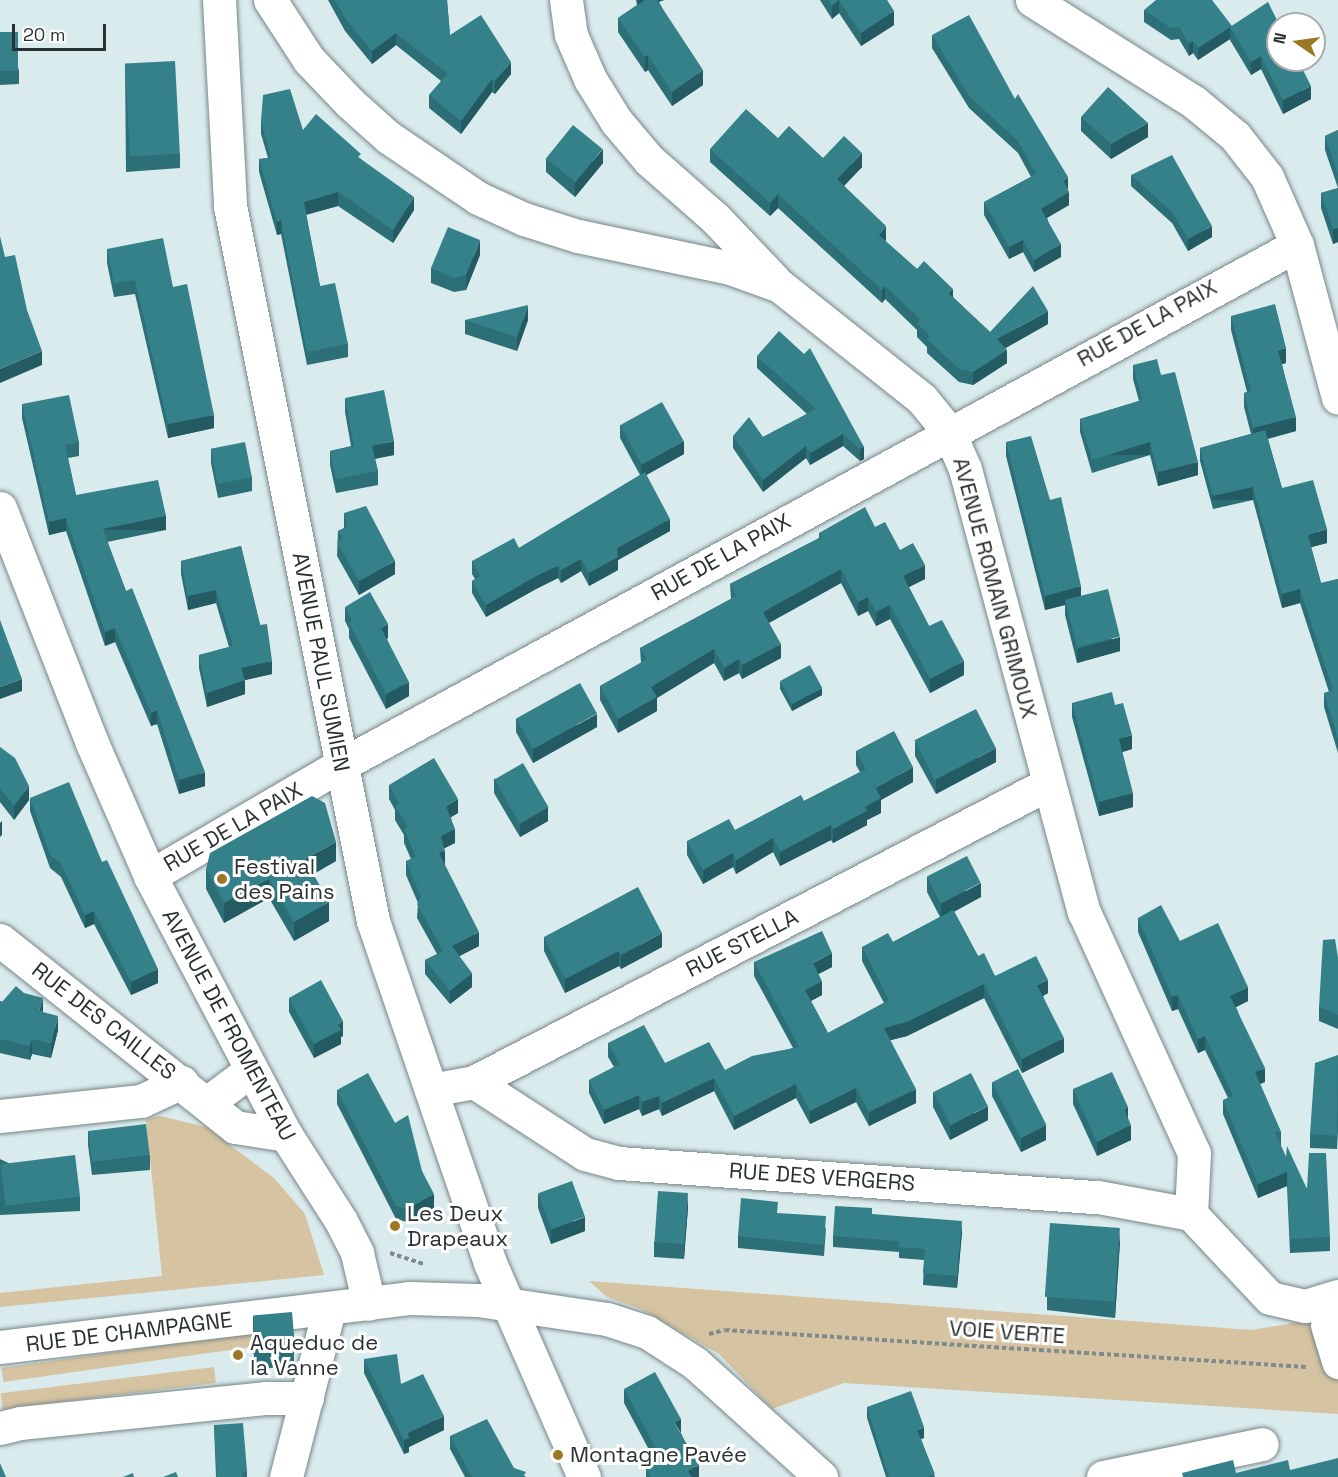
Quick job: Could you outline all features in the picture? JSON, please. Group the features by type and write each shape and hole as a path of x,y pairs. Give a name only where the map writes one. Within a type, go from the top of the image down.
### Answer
{"street":[{"name":"AVENUE PAUL SUMIEN","path":"219,0 231,206 373,921 430,1090 507,1304 584,1477"},
{"name":"AVENUE ROMAIN GRIMOUX","path":"270,0 309,60 350,102 388,137 478,198 524,219 578,236 730,268 780,286 922,399 949,432 966,469 1048,784 1084,912 1194,1153 1191,1214"},
{"path":"566,0 571,35 590,79 616,121 649,160 715,218 780,286"},
{"path":"1032,0 1194,102 1235,136 1267,177 1297,245 1338,398"},
{"name":"RUE DE LA PAIX","path":"150,876 341,765 949,432 1297,245"},
{"name":"AVENUE DE FROMENTEAU","path":"0,508 92,743 150,876 286,1134 357,1253 369,1304"},
{"name":"RUE STELLA","path":"430,1090 474,1082 1048,784"},
{"name":"RUE DES CAILLES","path":"0,940 182,1082 235,1127 286,1134"},
{"path":"207,1103 251,1070"},
{"path":"0,1116 141,1101 182,1082"},
{"name":"RUE DES VERGERS","path":"474,1082 585,1154 619,1163 1098,1197 1191,1214"},
{"path":"1191,1214 1270,1298 1323,1309 1326,1365"},
{"name":"RUE DE CHAMPAGNE","path":"0,1347 408,1298 507,1304 607,1319 647,1332 684,1355 760,1418 821,1477"},
{"path":"286,1477 329,1309"},
{"path":"0,1428 20,1423 266,1398 307,1398"},
{"path":"1103,1477 1262,1444"}],"path":[{"path":"384,1250 432,1265"},
{"name":"VOIE VERTE","path":"684,1355 701,1336 725,1330 1326,1365"}],"shaded area":[{"path":"160,1116 206,1127 274,1178 305,1214 324,1275 0,1307 0,1293 162,1276 146,1119"},
{"path":"589,1281 1252,1330 1323,1318 1338,1336 1338,1414 844,1383 772,1409 719,1354 643,1310 607,1297"},
{"path":"251,1333 253,1347 3,1382 1,1368"},
{"path":"214,1367 216,1383 3,1409 1,1393"}],"building":[{"path":"335,0 447,0 450,35 481,15 511,62 495,81 492,79 461,121 429,95 448,74 396,33 372,51 345,18"},
{"path":"645,0 657,0 703,70 672,92 648,55 645,57 618,18"},
{"path":"828,0 838,0 832,6"},
{"path":"839,0 887,0 894,11 861,33"},
{"path":"1156,0 1212,0 1232,26 1198,48 1193,41 1189,44 1179,27 1171,28 1144,10"},
{"path":"1268,2 1273,12 1266,12 1266,66 1261,56 1251,62 1230,27"},
{"path":"969,15 1015,99 1018,94 1068,177 1063,181 1069,192 1041,209 1061,244 1034,260 1023,240 1009,247 984,202 1036,174 1018,141 969,96 932,35"},
{"path":"0,32 18,32 18,71 0,71"},
{"path":"175,61 180,154 130,156 125,64"},
{"path":"1269,72 1304,72 1311,86 1283,100"},
{"path":"1108,87 1148,123 1111,144 1081,117"},
{"path":"290,89 303,130 316,114 361,154 358,157 414,197 393,230 338,192 304,202 320,286 335,283 348,344 307,352 281,220 277,222 259,159 271,158 261,121 263,95"},
{"path":"746,109 778,138 789,126 823,158 844,136 862,153 837,179 886,226 879,235 917,269 924,261 953,289 948,293 990,332 1033,286 1048,311 997,339 1007,350 973,372 959,369 927,339 930,336 917,323 920,319 885,286 882,290 778,194 770,203 710,149"},
{"path":"573,125 603,149 575,182 546,158"},
{"path":"1338,130 1338,175 1325,136"},
{"path":"1172,155 1212,226 1188,239 1172,212 1131,175"},
{"path":"1338,188 1338,228 1333,229 1321,193"},
{"path":"448,227 480,240 466,275 454,278 431,268"},
{"path":"0,236 5,257 15,255 27,310 42,351 0,369"},
{"path":"163,238 173,287 187,284 214,415 168,424 135,280 114,283 107,249"},
{"path":"1275,304 1286,348 1278,350 1296,417 1253,428 1244,393 1251,391 1231,316"},
{"path":"528,305 517,337 465,320"},
{"path":"779,331 804,354 810,348 864,447 860,449 843,434 810,453 806,446 763,480 733,436 749,417 763,437 816,409 757,356"},
{"path":"1157,359 1161,375 1175,372 1198,462 1158,472 1150,442 1092,460 1080,419 1142,400 1133,365"},
{"path":"384,390 394,441 372,446 378,471 336,479 330,451 354,446 345,398"},
{"path":"69,395 79,442 65,445 76,495 158,480 166,516 103,529 126,591 132,588 205,772 179,780 157,710 151,713 115,628 105,632 66,518 49,522 22,404"},
{"path":"662,402 684,441 642,465 620,425"},
{"path":"1265,430 1282,488 1313,480 1327,529 1308,535 1321,583 1338,579 1338,739 1324,693 1333,690 1300,589 1282,594 1253,487 1213,496 1200,448"},
{"path":"1031,436 1050,500 1061,497 1081,586 1045,596 1006,442"},
{"path":"245,442 252,477 218,484 211,449"},
{"path":"645,472 670,519 617,548 618,557 589,573 581,559 561,570 558,566 486,605 472,581 480,576 472,561 514,538 519,548"},
{"path":"366,506 395,561 359,581 337,542 343,539 338,531 347,527 344,513"},
{"path":"865,507 875,527 885,522 900,550 913,543 925,565 903,576 929,626 942,620 964,661 930,679 890,605 876,612 868,597 858,602 841,569 763,612 781,644 742,665 739,659 724,668 714,649 651,687 657,697 618,719 600,686 647,659 640,648 736,596 730,584 822,537 819,533"},
{"path":"241,546 260,625 267,624 272,661 241,668 245,680 207,693 199,655 233,646 216,590 188,596 181,561"},
{"path":"1108,589 1120,637 1077,647 1065,600"},
{"path":"370,592 388,624 381,628 409,682 386,694 349,623 352,621 345,607"},
{"path":"0,620 22,679 0,687"},
{"path":"810,665 822,688 792,704 780,681"},
{"path":"580,683 597,714 533,749 516,718"},
{"path":"1112,692 1115,705 1123,703 1132,735 1119,739 1133,793 1099,802 1072,703"},
{"path":"976,709 996,748 934,780 915,740"},
{"path":"894,731 913,767 876,788 868,774 881,798 865,807 867,811 833,829 831,825 780,852 773,838 736,860 733,853 703,870 687,841 729,819 735,830 801,795 804,801 866,769 856,751"},
{"path":"0,747 15,758 29,786 14,806 0,788"},
{"path":"434,758 458,799 446,806 455,829 441,836 445,851 439,853 479,932 452,946 472,973 450,991 425,960 443,951 417,904 421,897 406,861 416,857 404,829 408,827 395,806 399,803 389,785"},
{"path":"523,763 548,807 520,824 494,780"},
{"path":"69,782 102,862 107,860 158,969 131,982 94,911 85,915 61,864 50,855 30,798"},
{"path":"312,796 325,803 336,842 305,859 329,902 294,922 269,879 224,903 206,869 210,853"},
{"path":"967,856 981,883 941,903 927,876"},
{"path":"638,887 662,933 621,955 619,951 565,979 544,937"},
{"path":"1161,905 1180,941 1218,923 1248,987 1230,996 1265,1068 1255,1072 1281,1132 1275,1132 1286,1157 1287,1146 1307,1189 1309,1153 1326,1153 1330,1237 1290,1239 1287,1172 1258,1184 1223,1100 1233,1096 1205,1036 1198,1039 1178,995 1172,997 1138,918"},
{"path":"953,910 978,956 984,953 995,976 1036,956 1048,980 1037,985 1064,1038 1022,1059 984,984 907,1022 884,1028 916,1089 869,1112 856,1088 810,1111 796,1084 734,1116 714,1078 662,1103 659,1096 642,1102 639,1095 604,1110 589,1080 620,1064 608,1043 644,1025 665,1063 709,1042 725,1070 752,1056 799,1047 754,962 822,931 832,953 813,963 822,981 805,990 828,1033 889,1000 862,947 888,933 893,942"},
{"path":"1335,939 1338,958 1338,1015 1319,1007 1323,940"},
{"path":"321,980 343,1021 338,1024 341,1030 314,1044 289,998"},
{"path":"16,986 24,993 43,998 39,1011 58,1016 51,1044 32,1039 30,1046 0,1039 0,1017 2,1016 0,1015 0,1001 2,1002"},
{"path":"1338,1055 1337,1136 1310,1134 1315,1063"},
{"path":"1018,1069 1047,1125 1021,1138 992,1082"},
{"path":"1112,1072 1128,1107 1124,1109 1131,1125 1097,1142 1073,1089"},
{"path":"368,1073 395,1123 408,1115 422,1171 434,1194 407,1209 396,1206 337,1090"},
{"path":"971,1073 988,1106 950,1125 934,1092"},
{"path":"146,1124 150,1155 92,1162 88,1131"},
{"path":"75,1155 80,1197 6,1206 1,1164"},
{"path":"572,1181 585,1217 551,1229 538,1193"},
{"path":"658,1191 688,1193 684,1244 654,1242"},
{"path":"741,1198 778,1202 777,1213 826,1216 824,1245 738,1236"},
{"path":"835,1206 872,1208 872,1214 962,1221 957,1276 923,1273 925,1249 899,1247 899,1241 833,1236"},
{"path":"1050,1223 1120,1228 1115,1302 1045,1297"},
{"path":"292,1312 294,1337 255,1340 253,1315"},
{"path":"397,1354 401,1384 423,1374 444,1416 408,1433 409,1438 404,1440 364,1359"},
{"path":"655,1372 681,1419 674,1422 699,1465 688,1471 692,1477 651,1477 646,1469 660,1456 624,1389"},
{"path":"911,1391 924,1427 917,1430 935,1474 928,1477 889,1477 867,1407"},
{"path":"487,1419 514,1468 526,1472 523,1477 472,1477 450,1436"},
{"path":"243,1423 247,1471 242,1472 243,1477 217,1477 214,1425"},
{"path":"1338,1458 1338,1477 1183,1477 1182,1473 1233,1460 1236,1473 1288,1460 1290,1470"},
{"path":"0,1463 6,1477 0,1477"},
{"path":"176,1472 178,1477 163,1477"}],"place":[{"name":"Festival des Pains","path":"222,879"},
{"name":"Les Deux Drapeaux","path":"395,1226"},
{"name":"Aqueduc de la Vanne","path":"238,1355"},
{"name":"Montagne Pavée","path":"558,1455"}]}
